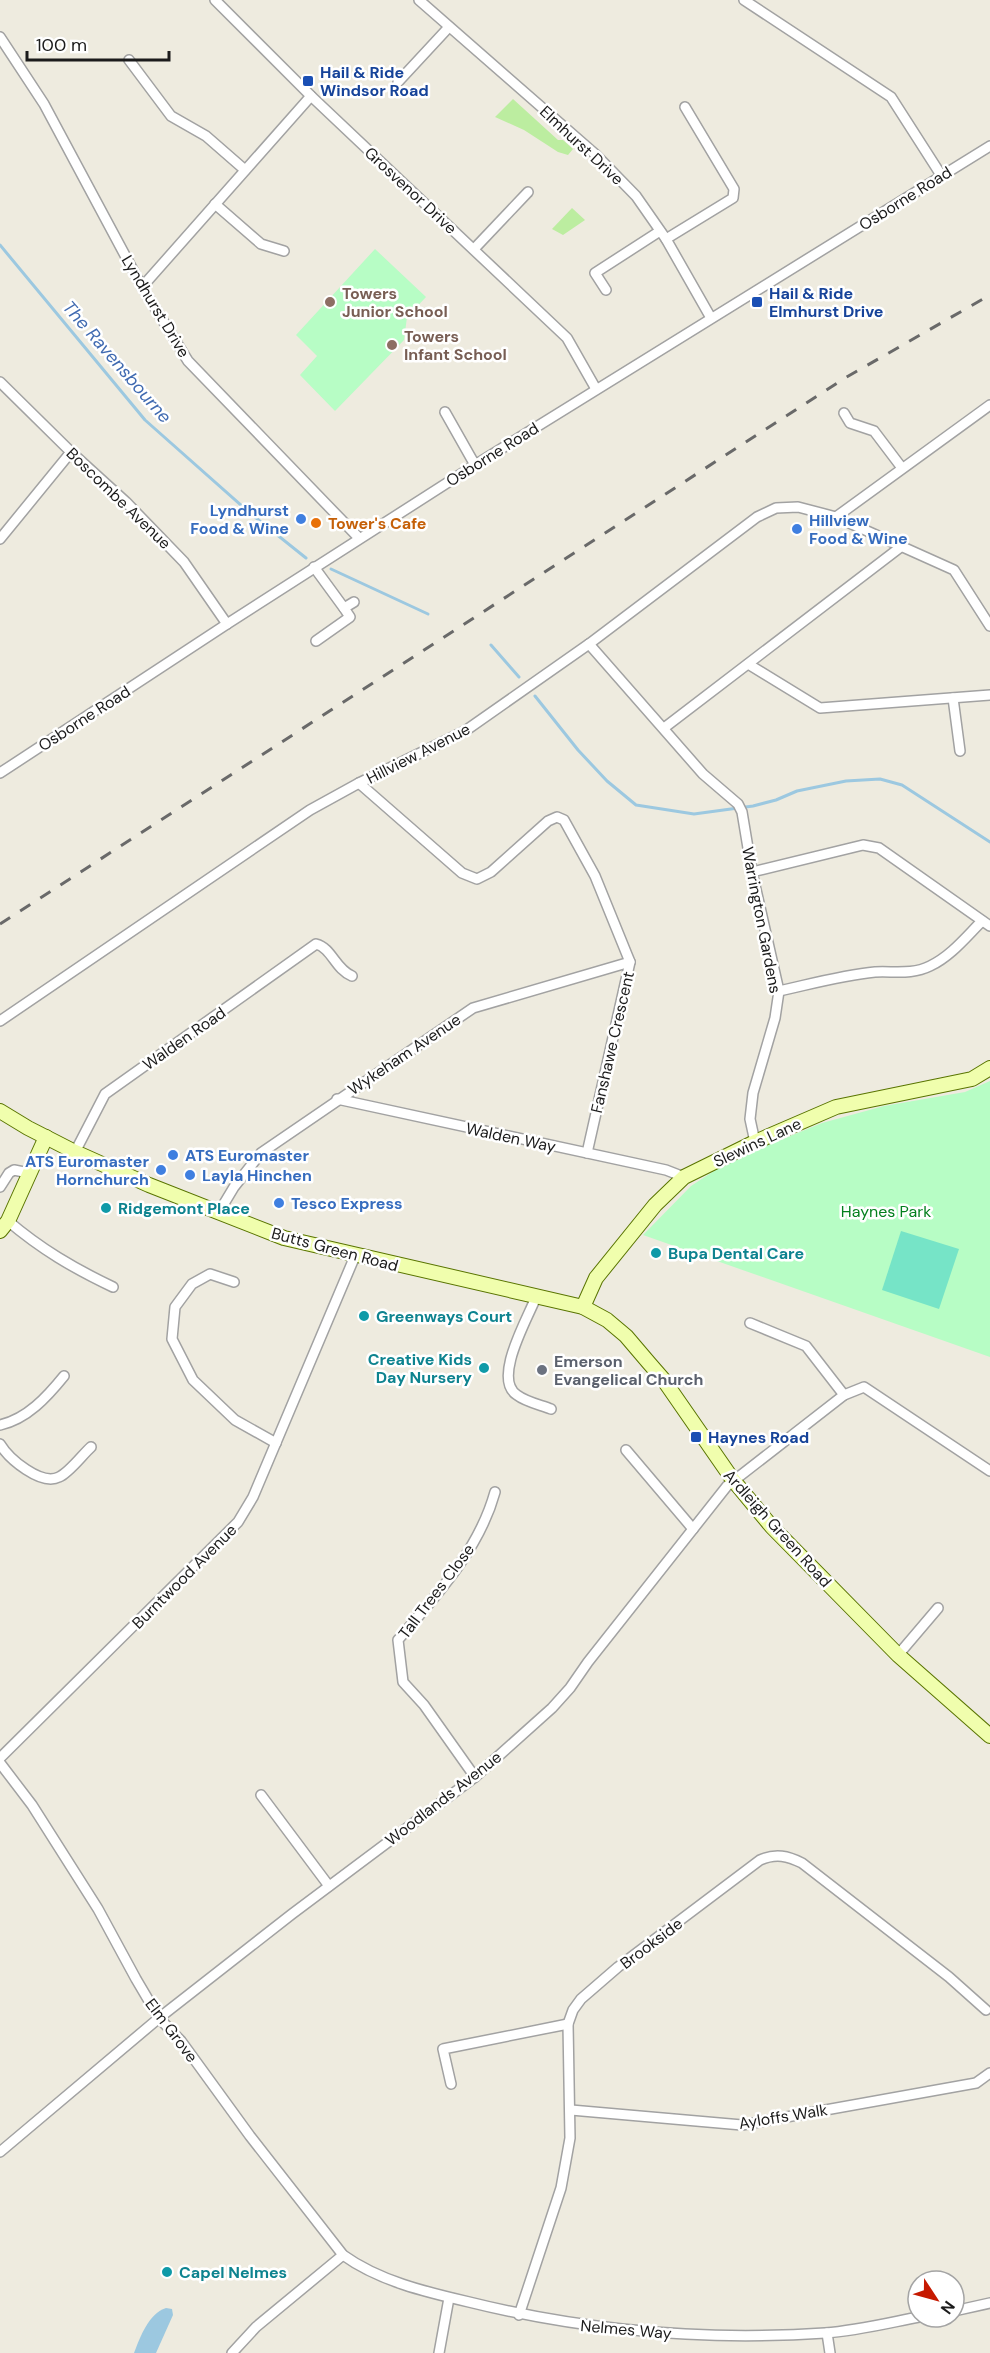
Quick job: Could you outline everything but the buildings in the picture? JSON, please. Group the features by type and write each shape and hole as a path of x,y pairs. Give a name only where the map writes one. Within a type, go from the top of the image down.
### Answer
{"street":[{"name":"Grosvenor Drive","path":"215,0 311,96 567,338 597,389"},
{"name":"Elmhurst Drive","path":"419,0 595,154 636,196 666,239 711,318"},
{"path":"744,0 891,97 941,175"},
{"path":"398,82 449,27"},
{"name":"Lyndhurst Drive","path":"0,37 44,104 142,287 188,361 359,538"},
{"path":"129,60 171,116 206,136 245,170"},
{"path":"142,287 311,96"},
{"path":"666,239 733,198 734,189 685,107"},
{"name":"Osborne Road","path":"0,773 359,538 990,146"},
{"path":"474,249 528,192"},
{"path":"215,204 261,244 284,251"},
{"path":"606,290 595,273 660,231"},
{"name":"Boscombe Avenue","path":"0,382 126,502 184,562 227,624"},
{"path":"836,517 990,405"},
{"path":"445,412 475,465"},
{"path":"844,413 850,423 874,431 902,468"},
{"path":"0,539 71,452"},
{"name":"Hillview Avenue","path":"0,1021 310,810 359,783 465,731 589,644 757,517 776,508 798,507 836,517 954,570 990,626"},
{"path":"589,644 664,728 902,546"},
{"path":"314,567 350,617 316,641"},
{"path":"344,608 354,602"},
{"path":"748,664 820,708 990,695"},
{"path":"953,698 960,751"},
{"name":"Warrington Gardens","path":"664,728 704,774 740,808 779,991 775,1018 753,1093 750,1119 755,1142"},
{"name":"Fanshawe Crescent","path":"359,783 462,873 477,879 491,872 548,820 557,817 564,820 595,876 630,962 587,1153"},
{"path":"752,872 862,845 871,846 879,848 986,924 945,957 928,967 907,973 877,972 849,976 779,991"},
{"name":"Walden Road","path":"75,1152 105,1094 316,944 324,946 343,972 352,976"},
{"name":"Wykeham Avenue","path":"219,1212 234,1187 261,1153 336,1099 472,1008 630,962"},
{"name":"Slewins Lane","path":"583,1307 596,1278 655,1204 684,1177 755,1142 836,1107 972,1079 990,1068"},
{"name":"Walden Way","path":"336,1099 666,1170 684,1177"},
{"name":"Butts Green Road","path":"0,1111 75,1152 149,1185 284,1238 583,1307"},
{"path":"46,1137 4,1226 75,1269 113,1287"},
{"path":"19,1197 0,1188 9,1173 14,1170 29,1173"},
{"name":"Burntwood Avenue","path":"0,1761 238,1522 253,1497 355,1256"},
{"path":"234,1282 210,1274 192,1284 175,1307 171,1339 193,1380 235,1420 276,1443"},
{"path":"536,1298 509,1362 507,1383 515,1395 551,1409"},
{"name":"Ardleigh Green Road","path":"583,1307 607,1320 637,1348 663,1379 733,1480 778,1534 898,1655 990,1736"},
{"path":"750,1323 806,1346 844,1395"},
{"path":"0,1425 14,1422 38,1403 64,1376"},
{"path":"733,1480 844,1395 864,1387 990,1471"},
{"path":"0,1444 21,1466 45,1479 60,1477 91,1447"},
{"path":"626,1450 693,1529"},
{"name":"Woodlands Avenue","path":"0,2152 159,2018 328,1886 475,1777 552,1708 733,1480"},
{"name":"Tall Trees Close","path":"475,1777 424,1705 403,1682 398,1640 460,1564 488,1517 495,1492"},
{"path":"898,1655 938,1608"},
{"name":"Elm Grove","path":"0,1761 32,1805 98,1909 159,2018 181,2041 250,2136 343,2255"},
{"path":"261,1796 328,1886"},
{"name":"Brookside","path":"568,2024 573,2010 581,1999 618,1967 760,1860 770,1856 791,1857 802,1863 949,1977 989,2011"},
{"path":"451,2084 443,2049 568,2024 570,2138 561,2188 519,2315"},
{"name":"Ayloffs Walk","path":"571,2110 742,2125 976,2083 990,2073"},
{"path":"232,2353 256,2327 343,2255"},
{"name":"Nelmes Way","path":"343,2255 360,2267 383,2277 449,2298 519,2315 604,2328 726,2336 827,2333 906,2319"},
{"path":"439,2353 449,2298"},
{"path":"966,2308 990,2303"},
{"path":"827,2333 830,2353"}],"green space":[{"path":"513,99 558,140 563,140 573,149 568,155 558,152 524,130 495,117"},
{"path":"572,208 585,220 563,235 552,229"},
{"path":"375,249 426,297 407,317 404,340 335,411 300,375 317,356 296,335"},
{"name":"Haynes Park","path":"990,1081 990,1357 643,1235 691,1186 717,1169 758,1149 822,1123 884,1106 965,1092"},
{"path":"901,1231 959,1249 939,1309 882,1290"}],"water":[{"path":"166,2308 172,2309 173,2315 156,2353 134,2353 150,2320"}],"waterway":[{"name":"The Ravensbourne","path":"0,245 145,420 251,514 306,558"},
{"name":"The Ravensbourne","path":"331,569 428,614"},
{"name":"The Ravensbourne","path":"491,645 519,677"},
{"name":"The Ravensbourne","path":"535,696 578,750 607,781 636,805 694,814 753,806 797,791 846,781 880,779 902,785 990,842"}],"railway":[{"path":"0,924 845,378 990,295"}],"place":[{"name":"Hail & Ride Windsor Road","path":"308,81"},
{"name":"Towers Junior School","path":"330,302"},
{"name":"Hail & Ride Elmhurst Drive","path":"757,302"},
{"name":"Towers Infant School","path":"392,345"},
{"name":"Lyndhurst Food & Wine","path":"301,519"},
{"name":"Tower's Cafe","path":"316,523"},
{"name":"Hillview Food & Wine","path":"797,529"},
{"name":"ATS Euromaster","path":"173,1155"},
{"name":"ATS Euromaster Hornchurch","path":"161,1170"},
{"name":"Layla Hinchen","path":"190,1175"},
{"name":"Tesco Express","path":"279,1203"},
{"name":"Ridgemont Place","path":"106,1208"},
{"name":"Bupa Dental Care","path":"656,1253"},
{"name":"Greenways Court","path":"364,1316"},
{"name":"Creative Kids Day Nursery","path":"484,1368"},
{"name":"Emerson Evangelical Church","path":"542,1370"},
{"name":"Haynes Road","path":"696,1437"},
{"name":"Capel Nelmes","path":"167,2272"}]}
